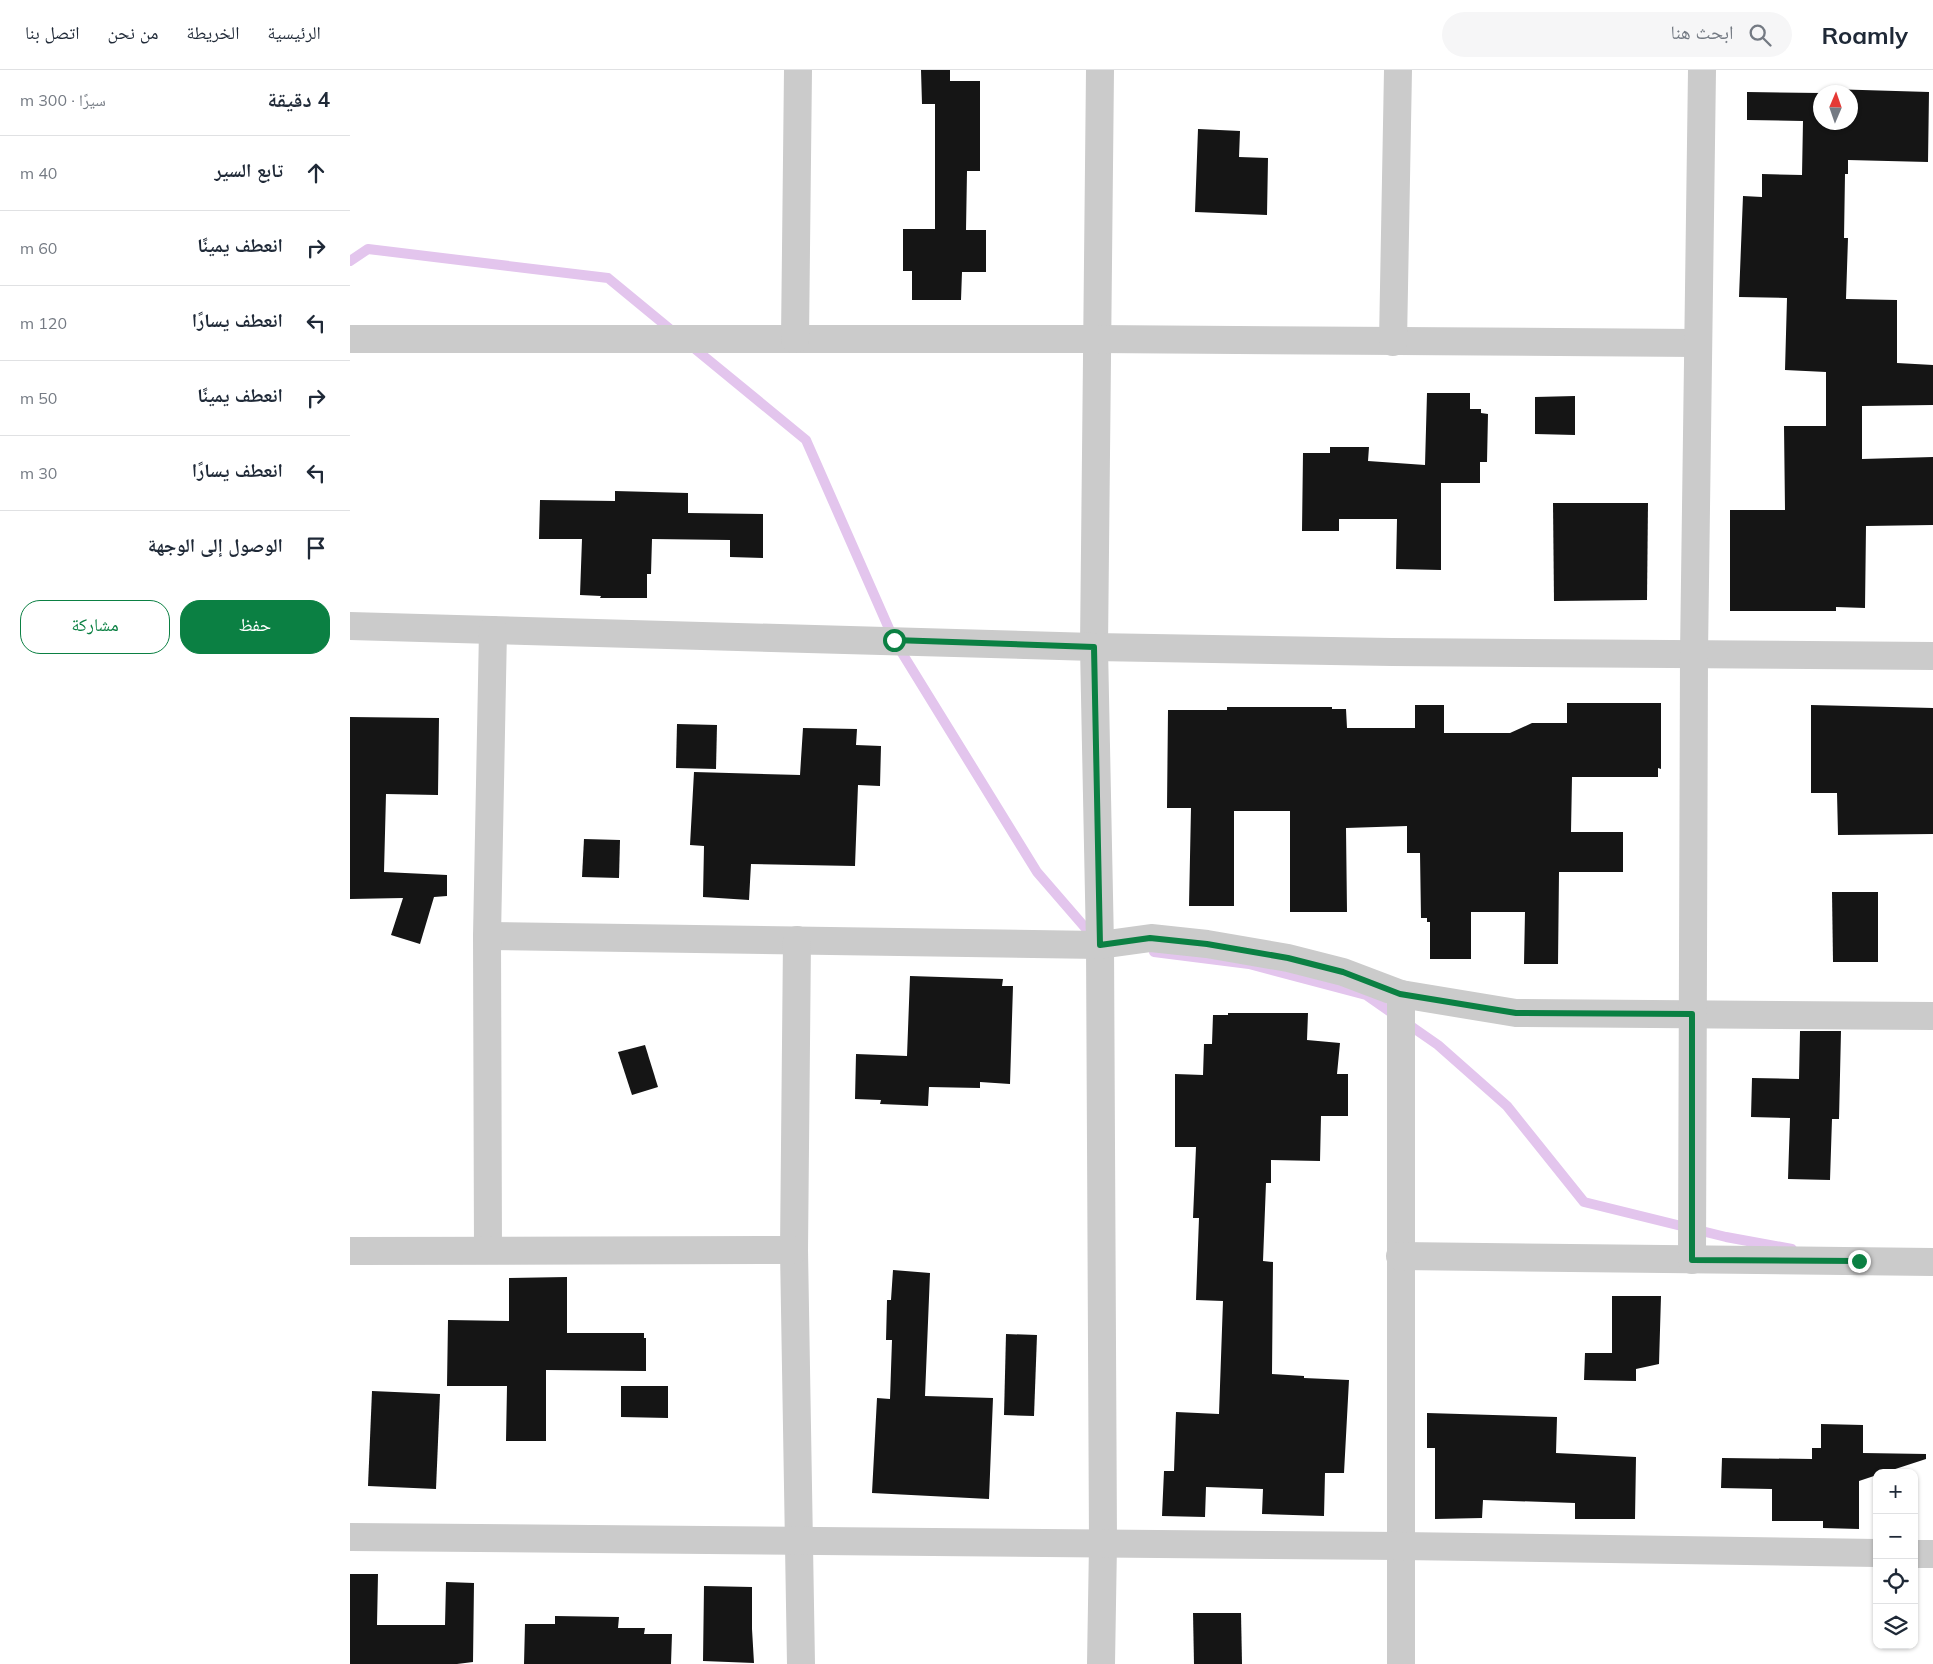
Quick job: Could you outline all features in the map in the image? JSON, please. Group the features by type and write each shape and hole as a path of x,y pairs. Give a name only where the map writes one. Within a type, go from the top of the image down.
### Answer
{"street":[{"path":"795,339 798,70"},
{"path":"1100,70 1094,647 1100,945 1104,1544 1101,1664"},
{"path":"1393,342 1398,70"},
{"path":"1692,1260 1694,654 1702,70"},
{"path":"350,339 1096,339 1697,343"},
{"path":"350,626 1094,647 1402,652 1933,656"},
{"path":"488,1250 487,936 493,630"},
{"path":"487,936 1100,945 1150,938 1207,944 1288,958 1343,972 1400,994 1516,1013 1933,1016"},
{"path":"797,940 794,1250 802,1664"},
{"path":"1400,994 1402,1664"},
{"path":"350,1251 794,1250"},
{"path":"1400,1256 1933,1262"},
{"path":"350,1537 1401,1546 1873,1553"},
{"path":"1918,1554 1933,1554"}],"building":[{"path":"921,70 950,70 950,81 980,81 980,171 967,171 966,230 986,230 986,272 962,272 961,300 912,300 912,271 903,271 903,229 935,229 935,104 922,104"},
{"path":"1858,90 1929,92 1928,162 1848,160 1848,174 1845,174 1844,238 1848,238 1846,299 1897,300 1897,363 1933,365 1933,405 1862,406 1862,459 1933,457 1933,525 1866,526 1865,608 1836,607 1836,611 1730,611 1730,510 1785,510 1784,426 1826,426 1826,372 1785,370 1787,298 1739,297 1743,196 1762,197 1762,174 1802,175 1803,121 1747,120 1747,92 1813,93 1813,130 1858,130"},
{"path":"1198,129 1240,131 1239,157 1268,158 1267,215 1195,212"},
{"path":"1427,393 1470,393 1470,409 1481,409 1481,413 1488,414 1487,462 1480,462 1480,483 1441,483 1441,570 1396,569 1397,519 1339,519 1339,531 1302,531 1303,453 1330,453 1330,447 1369,447 1368,461 1425,465"},
{"path":"1575,396 1575,435 1535,434 1535,397"},
{"path":"615,491 688,493 688,513 763,514 763,558 730,557 730,540 652,539 651,574 647,574 647,598 600,598 601,596 580,595 582,539 539,539 540,500 615,501"},
{"path":"1553,503 1648,503 1647,600 1554,601"},
{"path":"1567,703 1661,703 1661,769 1658,768 1658,777 1572,777 1571,832 1623,832 1623,872 1559,872 1558,964 1524,964 1525,912 1471,912 1471,959 1430,959 1430,922 1427,922 1427,918 1421,918 1420,853 1407,853 1407,826 1346,828 1347,912 1290,912 1290,811 1234,811 1234,906 1189,906 1191,808 1167,808 1168,710 1227,710 1227,707 1332,707 1332,709 1346,709 1347,728 1415,728 1415,705 1444,705 1444,733 1510,733 1532,723 1567,723"},
{"path":"1811,705 1933,708 1933,834 1838,835 1837,793 1811,793"},
{"path":"350,717 439,718 438,795 386,794 384,872 447,875 447,896 434,897 420,944 391,935 403,898 350,899"},
{"path":"677,724 717,725 716,769 676,768"},
{"path":"803,728 857,729 856,745 881,746 880,786 858,785 855,866 751,864 749,900 703,897 704,846 690,845 694,772 800,775"},
{"path":"584,839 620,840 619,878 582,877"},
{"path":"1832,892 1878,892 1878,962 1833,962"},
{"path":"910,976 1003,979 1002,986 1013,986 1010,1084 980,1082 980,1088 929,1087 928,1106 880,1104 881,1100 855,1099 856,1054 907,1056"},
{"path":"1228,1013 1308,1013 1307,1040 1340,1043 1337,1074 1348,1074 1348,1116 1321,1116 1320,1161 1271,1160 1271,1183 1266,1183 1263,1261 1273,1262 1272,1374 1304,1376 1304,1378 1349,1380 1344,1473 1325,1473 1324,1516 1262,1514 1263,1489 1206,1487 1205,1517 1162,1516 1164,1471 1174,1471 1176,1412 1219,1414 1223,1301 1196,1300 1199,1218 1193,1218 1196,1147 1175,1147 1175,1074 1203,1075 1204,1044 1212,1044 1213,1015 1228,1015"},
{"path":"1800,1031 1841,1031 1839,1119 1832,1119 1830,1180 1788,1179 1790,1118 1751,1117 1752,1078 1799,1079"},
{"path":"645,1045 658,1087 632,1095 618,1052"},
{"path":"893,1270 930,1273 925,1396 993,1398 989,1499 872,1493 877,1398 890,1399 892,1340 886,1340 887,1300 891,1300"},
{"path":"567,1277 567,1333 644,1333 644,1338 646,1338 646,1371 546,1370 546,1441 506,1441 507,1386 447,1386 448,1320 509,1321 509,1278"},
{"path":"1612,1296 1661,1296 1659,1364 1636,1369 1636,1381 1584,1380 1585,1353 1612,1353"},
{"path":"1006,1334 1037,1335 1034,1416 1004,1415"},
{"path":"621,1386 668,1386 668,1418 621,1417"},
{"path":"372,1391 440,1394 436,1489 368,1486"},
{"path":"1427,1413 1557,1417 1556,1453 1636,1457 1635,1519 1575,1519 1575,1503 1483,1500 1482,1518 1435,1519 1435,1448 1427,1448"},
{"path":"1821,1424 1863,1425 1863,1453 1926,1454 1926,1459 1895,1469 1873,1469 1873,1476 1859,1481 1859,1529 1823,1528 1823,1521 1772,1521 1772,1489 1721,1488 1722,1458 1812,1459 1812,1448 1821,1448"},
{"path":"350,1574 378,1574 377,1625 445,1625 446,1582 474,1583 473,1662 457,1664 350,1664"},
{"path":"704,1586 752,1587 754,1663 703,1661"},
{"path":"1193,1613 1241,1613 1242,1664 1194,1664"},
{"path":"555,1616 619,1617 618,1628 645,1628 644,1634 672,1634 671,1664 524,1664 525,1624 555,1624"}],"waterway":[{"path":"350,261 368,249 608,278 676,334"},
{"path":"689,344 806,440 894,640 1037,872 1095,939"},
{"path":"1154,952 1249,964 1366,995 1438,1045 1507,1106 1584,1202 1726,1237 1792,1249"}],"route":[{"path":"894,640 1094,647 1100,945 1150,938 1207,944 1288,958 1343,972 1400,994 1516,1013 1692,1014 1692,1260 1859,1261"}]}
